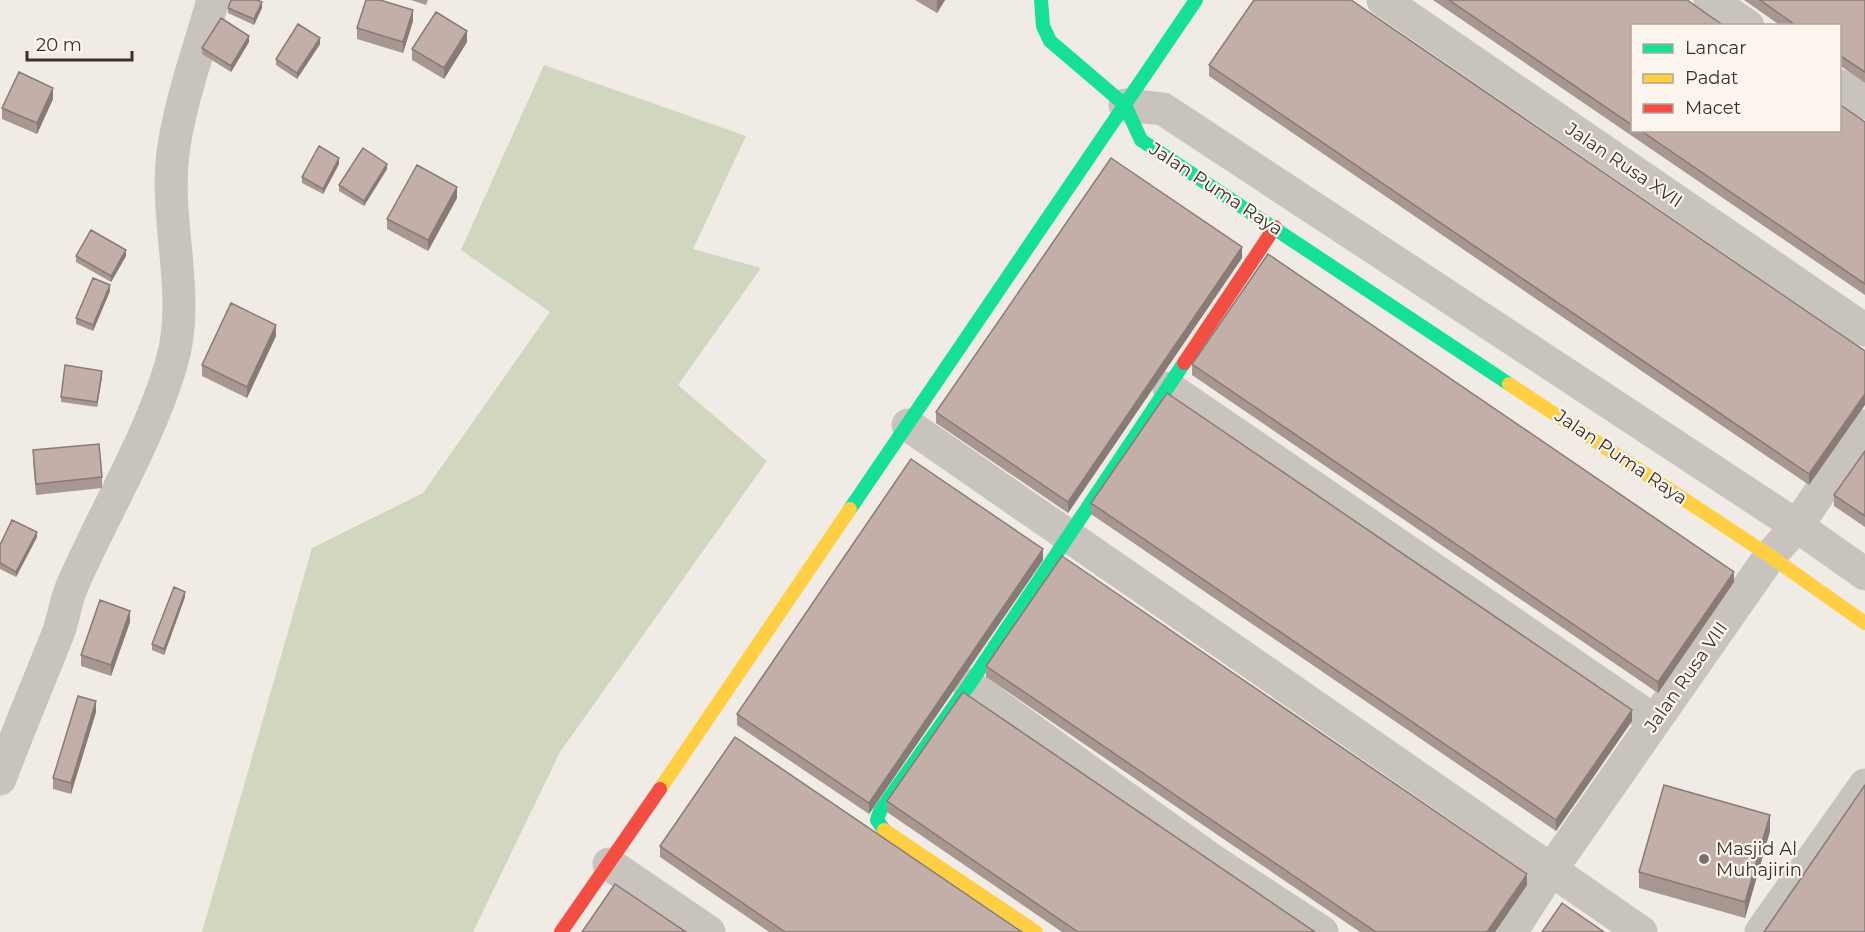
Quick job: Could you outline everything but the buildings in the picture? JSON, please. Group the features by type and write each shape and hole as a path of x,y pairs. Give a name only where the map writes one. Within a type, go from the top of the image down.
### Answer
{"street":[{"path":"0,779 58,634 71,587 143,435 171,366 178,335 177,260 172,194 173,154 184,100 213,0"},
{"path":"1041,0 1043,26 1050,40 1125,105"},
{"path":"561,932 1196,0"},
{"name":"Jalan Rusa XVII","path":"1383,0 1865,330"},
{"path":"1710,0 1745,24"},
{"path":"1841,87 1865,103"},
{"name":"Jalan Puma Raya","path":"1125,105 1141,140 1770,556 1865,623"},
{"name":"Jalan Puma Raya","path":"1125,105 1163,109 1797,526 1865,574"},
{"path":"1036,932 884,830 877,820 880,811 969,685 1275,227"},
{"path":"1169,388 1655,721"},
{"path":"908,425 1641,932"},
{"name":"Jalan Rusa VIII","path":"1511,932 1551,870 1770,556 1797,526 1865,426"},
{"path":"969,685 1209,858 1322,932"},
{"path":"1761,932 1865,785"},
{"path":"609,864 709,932"}],"green space":[{"path":"544,65 746,136 693,249 761,268 678,385 767,461 560,752 473,932 202,932 312,548 423,493 550,312 461,250"}],"traffic: fast":[{"path":"1041,0 1043,26 1050,41 1125,105 1141,140 1509,384"},
{"path":"850,509 1196,0"},
{"path":"884,830 877,820 880,811 969,685 1184,363"}],"traffic: slow":[{"path":"1509,384 1770,556 1865,623"},
{"path":"660,789 850,509"},
{"path":"884,830 1036,932"}],"traffic: jam":[{"path":"1184,363 1275,227"},
{"path":"561,932 660,789"}],"place":[{"name":"Masjid Al Muhajirin","path":"1704,859"}]}
